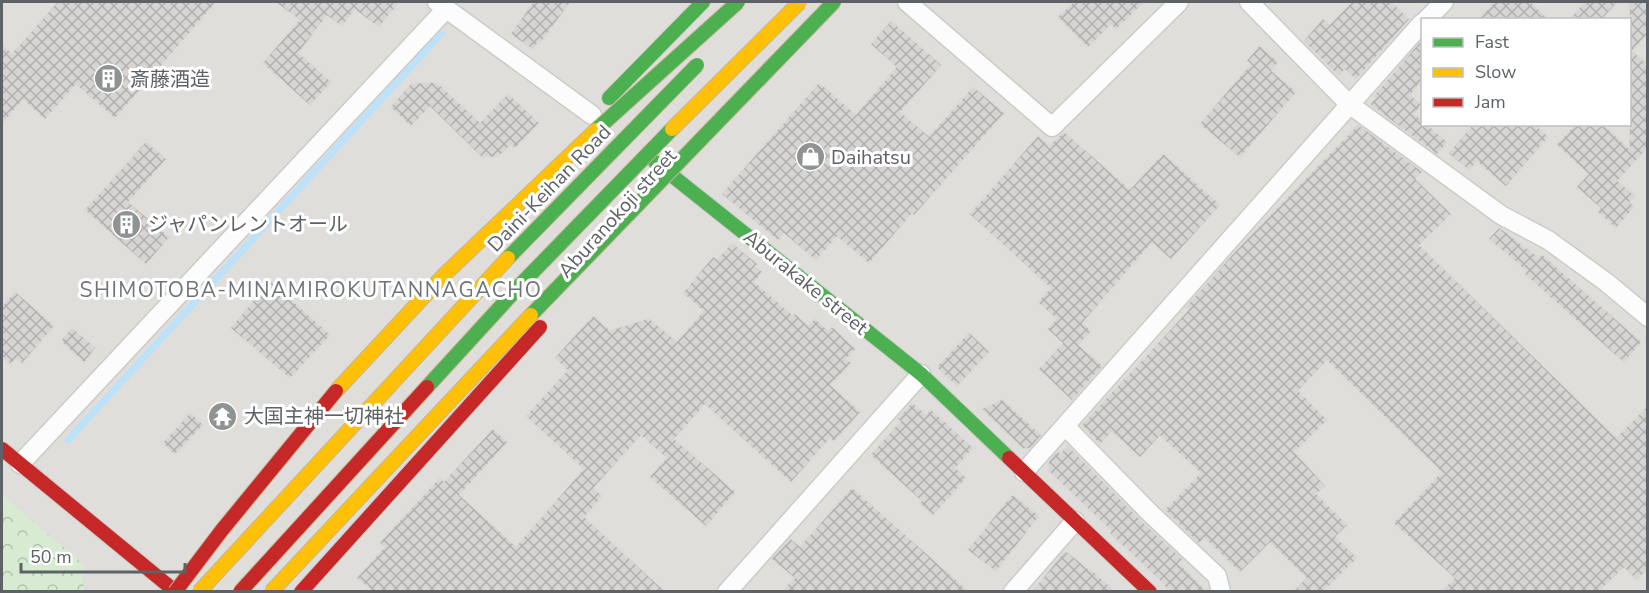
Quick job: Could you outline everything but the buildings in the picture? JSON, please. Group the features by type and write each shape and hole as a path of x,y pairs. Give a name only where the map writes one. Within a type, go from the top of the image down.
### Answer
{"main road":[{"path":"168,589 410,322 592,115 703,2"},
{"path":"168,589 222,530 338,388 444,275 640,89 738,2"},
{"path":"240,591 524,280 692,108 800,2"},
{"path":"271,591 509,337 834,2"},
{"name":"Aburanokoji street","path":"563,302 675,177 848,2"},
{"name":"Daini-Keihan Road","path":"199,591 533,231 708,54"},
{"name":"Aburakake street","path":"592,115 675,177 921,374 1150,591"},
{"path":"301,591 547,319"},
{"path":"2,449 168,589"}],"street":[{"path":"907,2 1052,127 1179,2"},
{"path":"1249,2 1349,104 1501,215 1548,240 1605,282 1647,317"},
{"path":"1428,18 1444,2"},
{"name":"Aburakake street","path":"442,5 592,115"},
{"path":"20,464 442,5"},
{"path":"1024,472 1421,24"},
{"path":"726,591 921,374"},
{"path":"1065,426 1151,514 1217,576 1221,591"},
{"path":"1013,591 1075,521"}],"shaded area":[{"path":"2,2 1647,2 1647,591 2,591"}],"green space":[{"path":"2,495 84,565 83,591 2,591"}],"waterway":[{"path":"68,440 441,34"}],"traffic: fast":[{"path":"609,98 703,2"},
{"path":"596,130 738,2"},
{"path":"531,315 834,2"},
{"path":"508,258 697,65"},
{"path":"427,387 524,281 672,129"},
{"path":"655,162 921,374 1009,458"}],"traffic: jam":[{"path":"301,592 540,327"},
{"path":"240,592 427,387"},
{"path":"175,592 222,530 336,391"},
{"path":"2,449 176,592"},
{"path":"1009,458 1150,592"}],"traffic: slow":[{"path":"672,129 800,2"},
{"path":"336,391 444,275 596,130"},
{"path":"199,592 508,258"},
{"path":"271,592 531,315"}],"place":[{"name":"斎藤酒造","path":"109,79"},
{"name":"Daihatsu","path":"810,157"},
{"name":"ジャパンレントオール","path":"127,224"},
{"name":"大国主神一切神社","path":"223,416"}],"district":[{"name":"SHIMOTOBA-MINAMIROKUTANNAGACHO","path":"311,290"}]}
